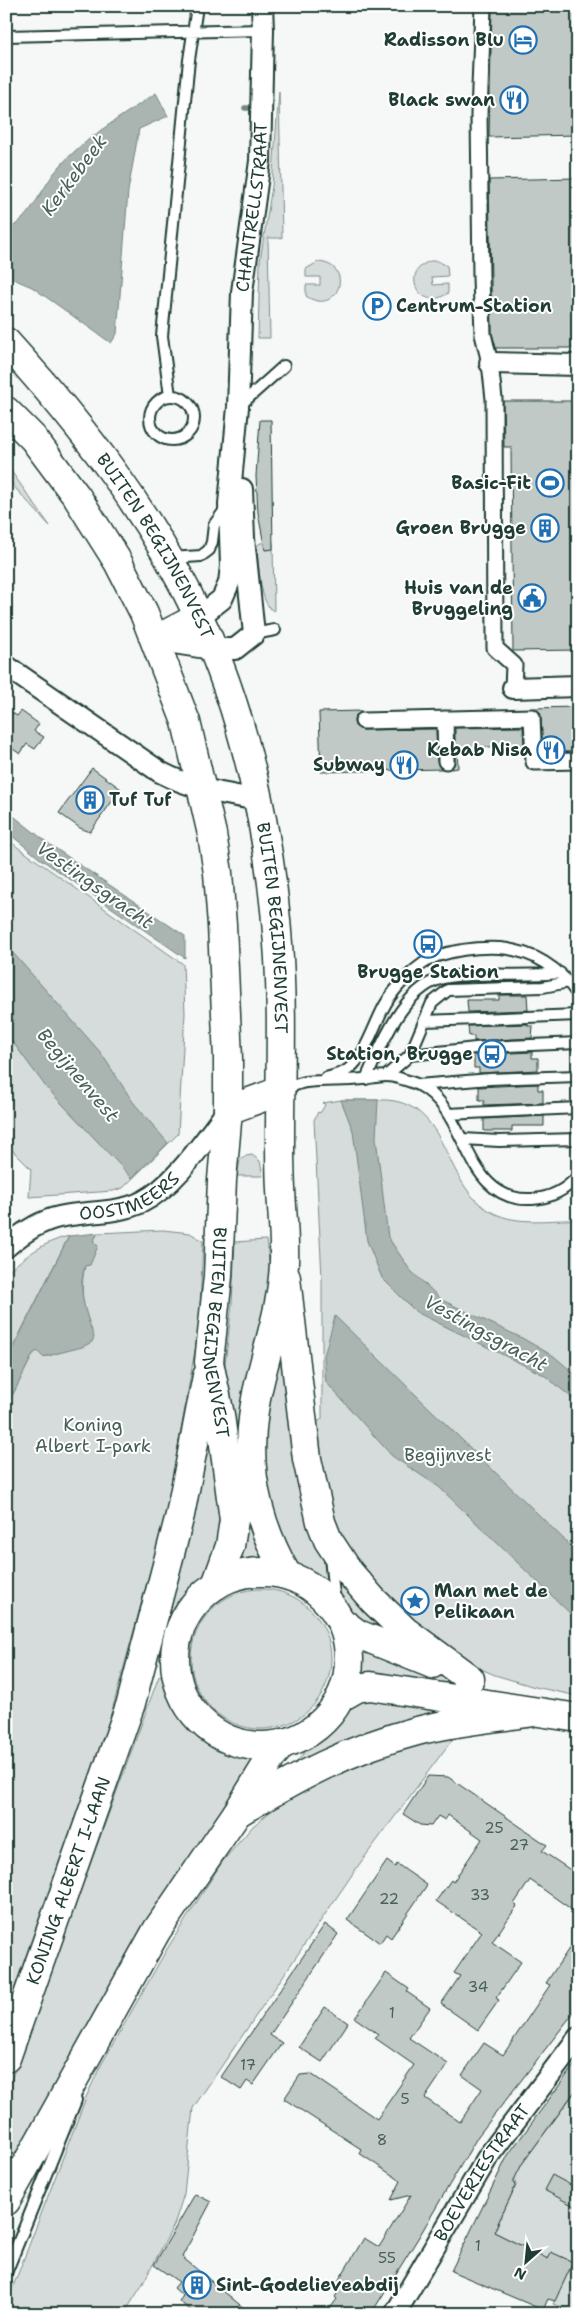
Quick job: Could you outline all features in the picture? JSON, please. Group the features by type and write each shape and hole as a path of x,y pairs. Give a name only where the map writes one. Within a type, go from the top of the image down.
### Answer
{"main road":[{"name":"BUITEN BEGIJNENVEST","path":"6,342 58,399 102,456 141,513 168,558 199,617 212,649 246,748 259,800 278,942 281,1020 280,1181 284,1263 273,1331 255,1402 251,1429 251,1464 255,1496 265,1533 287,1575"},
{"name":"BUITEN BEGIJNENVEST","path":"6,411 33,438 78,497 118,562 155,640 186,722 203,790 218,874 228,1059 228,1110 222,1180 218,1276 209,1362 220,1415 234,1520 230,1546 216,1585"},
{"path":"155,640 199,617"},
{"path":"228,1110 280,1091"},
{"path":"284,1263 307,1459 321,1522 328,1540 349,1572 372,1600 405,1632 470,1679"},
{"path":"131,1704 180,1515 209,1362"},
{"path":"339,1617 348,1638 349,1663 341,1697 330,1714 315,1728 295,1740 268,1746 244,1744 222,1736 202,1723 187,1704 175,1668 177,1640 182,1624 190,1609 216,1585 232,1577 250,1572 269,1572 287,1575 314,1589 339,1617 358,1634 470,1679 542,1712"},
{"path":"131,1704 177,1640"},
{"path":"341,1697 357,1688 370,1686 578,1718"},
{"name":"KONING ALBERT I-LAAN","path":"6,2058 131,1704"},
{"path":"6,2201 157,1930 237,1812 264,1787 378,1742 418,1730 458,1722 542,1712"},
{"path":"264,1787 283,1743"}],"street":[{"name":"CHANTRELLSTRAAT","path":"199,617 222,599 229,583 231,566 229,504 238,407 242,292 260,161 262,6"},
{"path":"483,6 479,115 480,277 483,334 490,363 494,399 495,648 514,665 513,688 578,686"},
{"path":"490,363 578,365"},
{"name":"CHANTRELLSTRAAT","path":"238,407 244,538 254,634"},
{"path":"155,640 212,649 235,649 254,634"},
{"path":"6,666 160,772 180,783 203,790 259,800"},
{"path":"363,721 445,719 506,712 532,717 534,762 578,761"},
{"path":"445,719 446,761"},
{"name":"OOSTMEERS","path":"6,1247 42,1223 58,1217 123,1209 154,1194 169,1181 228,1110"},
{"name":"BOEVERIESTRAAT","path":"395,2314 489,2155 578,2038"}],"lane":[{"path":"170,396 162,336 196,13 194,6"},
{"path":"6,36 263,30"},
{"path":"238,407 284,366"},
{"path":"170,396 179,396 186,401 192,407 195,416 190,432 183,438 175,440 158,436 152,429 150,420 155,404 170,396"},
{"path":"168,558 201,556 209,550 214,525 229,504"},
{"path":"254,634 275,630"},
{"path":"316,1082 345,1072 354,1064 386,1004 396,990 415,971 435,956 490,948 517,950 545,961 569,982 578,995"},
{"path":"366,1079 399,1013 420,990 432,982 450,976 543,975 560,973"},
{"path":"386,1076 410,1055 432,1003 448,990 543,987 569,982"},
{"path":"424,1021 578,1015"},
{"path":"410,1055 485,1047 578,1043"},
{"path":"280,1091 306,1082 386,1076 418,1085 490,1079 578,1076"},
{"path":"418,1085 437,1100 448,1114 483,1178 494,1189 510,1197 525,1199 548,1197 566,1187 578,1176"},
{"path":"448,1114 578,1108"},
{"path":"463,1140 578,1139"},
{"path":"328,1540 339,1617"},
{"path":"6,2273 75,2104 90,2051"}],"green space":[{"path":"279,91 282,238 268,238 270,338 258,338 260,261 272,186"},
{"path":"431,261 438,261 447,266 448,276 432,277 433,285 448,284 448,293 438,298 429,298 421,294 415,281 416,273 421,266"},
{"path":"318,262 330,265 337,271 339,279 338,288 334,295 327,300 317,301 306,296 306,285 320,285 320,277 306,277 306,269"},
{"path":"6,464 50,526 6,478"},
{"path":"273,542 274,611 269,608 263,594 257,551 257,546 260,543"},
{"path":"6,839 183,964 185,1013 178,1134 123,1188 113,1191 29,1197 31,1169 6,1144"},
{"name":"Begijnvest","path":"341,1100 387,1100 408,1105 424,1117 436,1133 466,1188 480,1204 498,1215 517,1220 578,1220 578,1696 535,1687 495,1675 476,1667 417,1631 339,1546 311,1426 322,1419 322,1278 314,1120 318,1112 320,1113 325,1105 323,1103"},
{"path":"252,1155 260,1161 263,1176 237,1176 240,1160"},
{"name":"Koning Albert I-park","path":"163,1230 190,1233 203,1241 199,1328 167,1509 110,1718 6,2012 6,1408 33,1354 37,1351 43,1357 52,1355 90,1327 83,1303 83,1279 88,1256 98,1233"},
{"path":"69,1236 13,1347 6,1322 6,1273 28,1255 43,1246"},
{"path":"266,1240 271,1272 263,1342 265,1559 235,1564 224,1373 232,1304 235,1242"},
{"path":"282,1330 327,1584 290,1559 256,1460"},
{"path":"208,1413 227,1509 209,1572 188,1593 173,1615 163,1612"},
{"path":"334,1562 413,1650 350,1613 342,1600"},
{"path":"261,1589 288,1595 300,1601 310,1610 319,1620 325,1632 331,1659 325,1686 319,1698 310,1708 300,1717 288,1723 261,1729 234,1723 222,1717 212,1708 203,1698 197,1686 191,1659 197,1632 203,1620 212,1610 222,1601 234,1595"},
{"path":"360,1644 378,1649 468,1687 359,1675"},
{"path":"162,1675 173,1703 193,1730 216,1746 251,1757 256,1762 6,2178 6,2094 159,1676"},
{"path":"358,1698 501,1712 291,1770 311,1743 328,1731"},
{"path":"460,1729 358,1866 193,2108 184,2194 174,2225 141,2287 124,2314 6,2314 6,2305 87,2095 100,2067 167,1949 222,1862 253,1826 308,1781"},
{"path":"578,2088 578,2314 553,2304 573,2262 551,2253 533,2290 524,2247 494,2232 516,2185 514,2179 522,2164"}],"water":[{"name":"Kerkebeek","path":"156,93 168,116 139,129 128,191 117,334 111,343 32,287 6,276 6,230 21,220 55,172 77,149 102,129"},
{"name":"Vestingsgracht","path":"6,810 49,844 185,936 185,958 39,858 6,831"},
{"name":"Begijnenvest","path":"6,945 101,1053 133,1102 168,1143 132,1178 46,1087 6,1033"},
{"name":"Vestingsgracht","path":"341,1100 378,1100 376,1138 388,1237 410,1270 442,1300 522,1338 555,1357 578,1377 578,1406 571,1397 544,1375 416,1312 382,1278 367,1241 353,1131"},
{"path":"98,1233 93,1241 98,1246 90,1265 85,1266 82,1284 84,1302 94,1337 92,1342 82,1347 43,1357 37,1351 33,1354 6,1408 6,1362 69,1236"},
{"path":"335,1316 578,1553 578,1621 439,1487 392,1456 326,1382 324,1356"}],"building":[{"path":"492,6 578,6 578,135 489,137"},
{"path":"578,178 578,348 496,348 492,333 489,180"},
{"name":"Groen Brugge","path":"503,401 578,401 578,650 513,651 511,447 504,447"},
{"path":"260,420 271,420 273,549 265,550 258,513 256,476"},
{"path":"578,707 578,752 543,752 541,716 540,712 533,708"},
{"path":"6,709 17,716 21,711 39,724 34,731 44,737 35,749 27,744 20,754 6,744"},
{"path":"362,711 355,716 354,722 355,726 363,730 436,729 437,761 441,769 321,772 319,712"},
{"path":"523,727 524,746 457,748 458,768 451,769 455,761 455,728"},
{"name":"Tuf Tuf","path":"92,768 121,789 90,832 80,828 59,813"},
{"path":"499,995 527,995 528,1010 468,1012 467,1000 499,1000"},
{"path":"528,1024 528,1026 533,1026 532,1038 474,1041 474,1036 469,1036 468,1026"},
{"path":"532,1052 532,1058 538,1058 538,1070 479,1073 479,1068 474,1068 474,1055"},
{"path":"538,1084 538,1090 543,1090 543,1103 484,1105 484,1100 479,1100 479,1087"},
{"path":"544,1116 544,1126 512,1126 512,1131 484,1131 484,1119"},
{"path":"428,1776 448,1777 547,1845 542,1851 578,1875 578,1914 530,1880 514,1904 517,1906 492,1942 521,1962 496,1998 499,2000 478,2030 441,2004 460,1976 454,1973 482,1932 436,1901 451,1880 453,1882 482,1839 448,1815 445,1820 438,1816 431,1826 420,1825 403,1814"},
{"path":"387,1861 395,1867 397,1864 427,1885 391,1938 386,1934 380,1943 347,1920"},
{"path":"325,1924 338,1934 270,2035 282,2043 253,2085 247,2081 241,2090 221,2077"},
{"path":"578,1935 578,2007 478,2136 371,2314 326,2314 337,2299 335,2297 339,2291 334,2288 364,2238 379,2247 411,2195 391,2200 401,2181 359,2153 361,2149 284,2099 300,2075 311,2074 377,2119 414,2065 375,2038 378,2034 355,2018 386,1973 409,1989 407,1992 430,2008 409,2038 448,2064 425,2098 460,2122 482,2089 462,2075 484,2043 503,2055 550,1985 546,1983"},
{"path":"325,2007 348,2023 322,2062 299,2047"},
{"path":"578,2060 578,2087 522,2164 513,2182 516,2185 494,2232 548,2259 551,2252 573,2262 555,2301 548,2299 543,2310 451,2271 508,2155"},
{"path":"552,2175 578,2189 578,2208 544,2190"},
{"path":"195,2194 211,2202 182,2257 251,2314 195,2314 179,2301 183,2296 174,2288 179,2282 154,2265"}],"place":[{"name":"Radisson Blu","path":"523,40"},
{"name":"Black swan","path":"514,100"},
{"name":"Centrum-Station","path":"377,306"},
{"name":"Basic-Fit","path":"550,483"},
{"name":"Groen Brugge","path":"545,528"},
{"name":"Huis van de Bruggeling","path":"532,598"},
{"name":"Kebab Nisa","path":"551,750"},
{"name":"Subway","path":"404,765"},
{"name":"Tuf Tuf","path":"90,800"},
{"name":"Brugge Station","path":"428,944"},
{"name":"Station, Brugge","path":"492,1054"},
{"name":"Man met de Pelikaan","path":"415,1601"},
{"name":"Sint-Godelieveabdij","path":"197,2285"}]}
